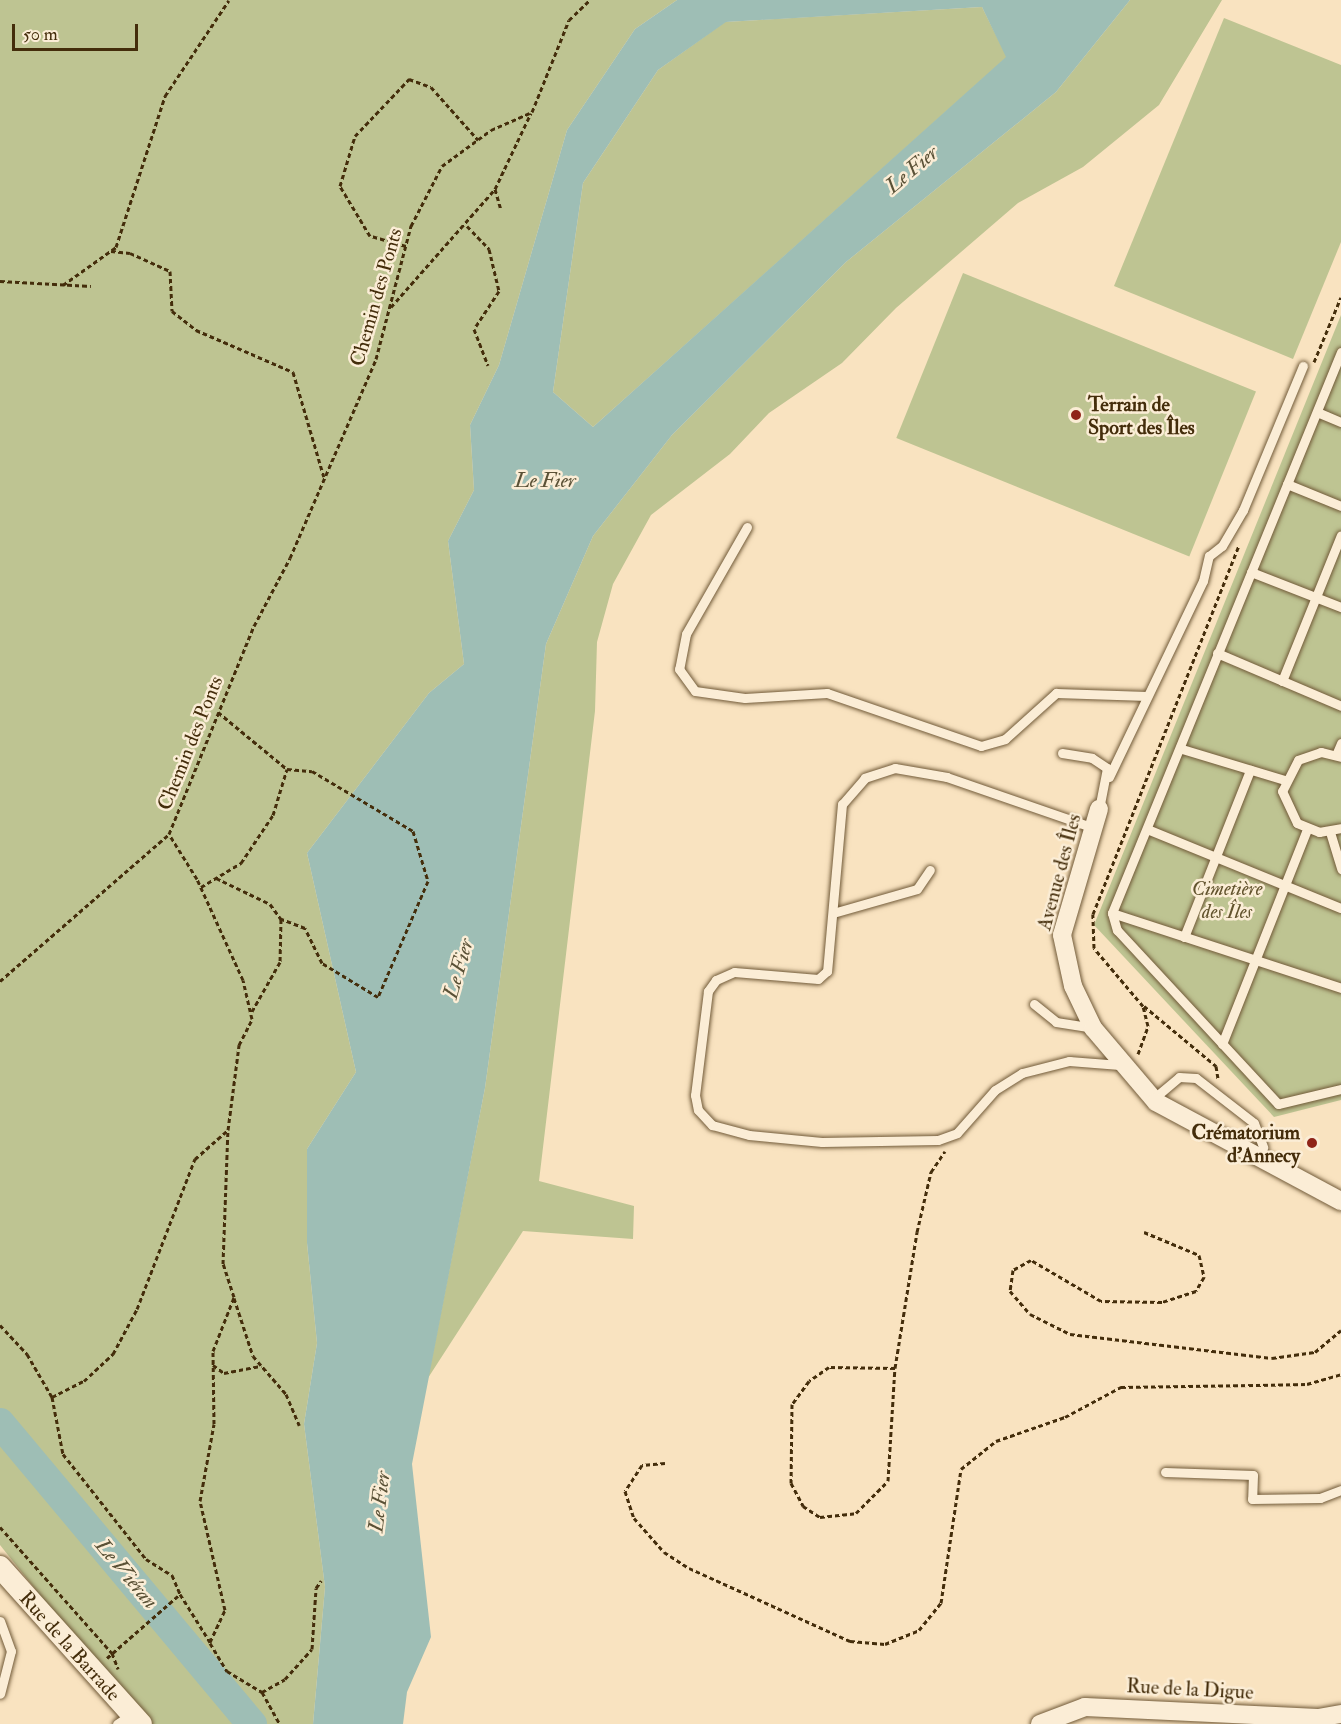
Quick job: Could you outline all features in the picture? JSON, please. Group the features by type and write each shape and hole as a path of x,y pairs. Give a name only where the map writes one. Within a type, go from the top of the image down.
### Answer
{"street":[{"name":"Avenue des Îles","path":"1099,809 1062,934 1073,986 1093,1028 1120,1065 1152,1099 1341,1201"},
{"name":"Rue de la Barrade","path":"0,1567 130,1721"},
{"name":"Rue de la Digue","path":"1040,1724 1085,1707 1318,1718 1341,1714"}],"lane":[{"path":"1341,352 1217,653 1182,749 1112,913 1117,930 1278,1104 1341,1089"},
{"path":"1099,809 1109,777 1203,581 1209,556 1239,519 1303,366"},
{"path":"1317,412 1341,422"},
{"path":"1287,484 1341,506"},
{"path":"747,527 686,634 679,669 695,691 745,698 827,693 981,746 1005,739 1056,693 1147,696"},
{"path":"1282,681 1341,535"},
{"path":"1251,572 1341,607"},
{"path":"1217,653 1341,706"},
{"path":"1285,780 1309,755 1339,756 1341,743"},
{"path":"1182,749 1285,780"},
{"path":"1062,753 1101,762 1109,777"},
{"path":"1094,828 947,777 905,768 874,773 842,804 828,968 822,977 734,972 711,985 695,1095 698,1110 718,1128 822,1142 938,1140 957,1133 990,1095 1022,1073 1069,1061 1120,1065"},
{"path":"1184,937 1213,856 1250,770"},
{"path":"1285,780 1289,814 1307,829 1330,832 1341,828"},
{"path":"1222,1044 1307,829"},
{"path":"1147,830 1341,908"},
{"path":"1330,832 1341,869"},
{"path":"833,913 917,889 930,870"},
{"path":"1112,913 1341,988"},
{"path":"1034,1004 1056,1022 1093,1028"},
{"path":"1152,1099 1186,1076 1254,1123 1263,1147"},
{"path":"1165,1472 1253,1475 1252,1499 1320,1498 1341,1490"},
{"path":"0,1621 11,1651 0,1694"}],"path":[{"path":"63,285 111,251 165,96 229,0"},
{"path":"389,309 467,225 495,189 532,112 569,20 590,0"},
{"path":"406,246 370,236 340,186 355,136 409,79 431,87 478,140"},
{"name":"Chemin des Ponts","path":"250,1014 243,980 201,887 169,834 218,712 376,359 406,246 442,166 478,140 532,112"},
{"path":"495,189 501,210"},
{"path":"467,225 489,249 499,291 474,329 488,365"},
{"path":"111,251 130,253 170,271 172,311 196,330 293,372 325,477"},
{"path":"0,281 91,286"},
{"path":"216,878 270,904 281,919 305,927 322,963 378,997 428,881 413,831 312,771 287,769 218,712"},
{"path":"201,887 241,863 273,815 287,769"},
{"path":"0,981 169,834"},
{"path":"281,919 280,962 250,1014 239,1045 228,1130 223,1264 253,1356 286,1394 299,1425"},
{"path":"1143,1006 1216,1066 1219,1077 1209,1090"},
{"path":"52,1397 84,1381 113,1354 146,1288 195,1159 228,1130"},
{"path":"895,1368 829,1367 809,1380 792,1404 791,1483 803,1506 820,1517 856,1513 888,1481 895,1368 931,1172 957,1133"},
{"path":"1144,1232 1199,1255 1204,1277 1196,1291 1162,1302 1101,1301 1031,1260 1013,1270 1010,1291 1030,1314 1070,1334 1260,1357 1306,1356 1324,1347 1341,1330"},
{"path":"210,1642 225,1610 200,1501 214,1424 213,1351 234,1297"},
{"path":"0,1324 27,1354 52,1397 63,1454 146,1559 172,1575 180,1594 227,1671 262,1692 280,1724"},
{"path":"213,1365 225,1373 261,1366"},
{"path":"665,1463 642,1465 625,1491 634,1518 664,1552 689,1568 850,1641 885,1644 919,1630 942,1603 961,1469 996,1441 1131,1385 1307,1384 1341,1374"},
{"path":"0,1527 112,1653 118,1676"},
{"path":"262,1692 285,1679 312,1649 316,1588 321,1581"},
{"path":"91,1674 180,1594"}],"green space":[{"path":"0,0 677,0 635,29 567,130 499,365 470,425 474,490 448,541 464,664 429,693 307,853 356,1072 307,1149 307,1243 317,1343 304,1424 325,1587 313,1724 143,1724 0,1545"},
{"path":"1130,0 1222,0 1159,105 1083,167 1018,203 896,308 842,363 769,413 730,454 651,515 613,584 597,642 595,711 539,1181 634,1206 633,1239 523,1231 428,1378 485,1088 546,644 593,536 672,435 846,262 1056,92"},
{"path":"982,7 1007,57 593,427 553,392 583,183 658,70 725,22"},
{"path":"1224,18 1341,65 1341,242 1293,359 1114,286"},
{"name":"Terrain de Sport des Îles","path":"963,273 1256,391 1189,556 896,438"},
{"name":"Cimetière des Îles","path":"1341,315 1341,1100 1274,1117 1094,925"}],"water":[{"name":"Le Fier","path":"677,0 1130,0 1056,92 846,262 672,435 593,536 546,644 485,1088 412,1464 431,1637 407,1692 403,1724 313,1724 325,1587 304,1424 317,1343 307,1243 307,1149 356,1072 307,853 429,693 464,664 448,541 474,490 470,425 499,365 567,130 635,29","holes":["982,7 1006,57 593,427 553,392 583,183 658,70 726,22"]}],"waterway":[{"name":"Le Viéran","path":"0,1423 252,1724"}],"place":[{"name":"Terrain de Sport des Îles","path":"1076,415"},
{"name":"Crématorium d'Annecy","path":"1312,1143"}]}
